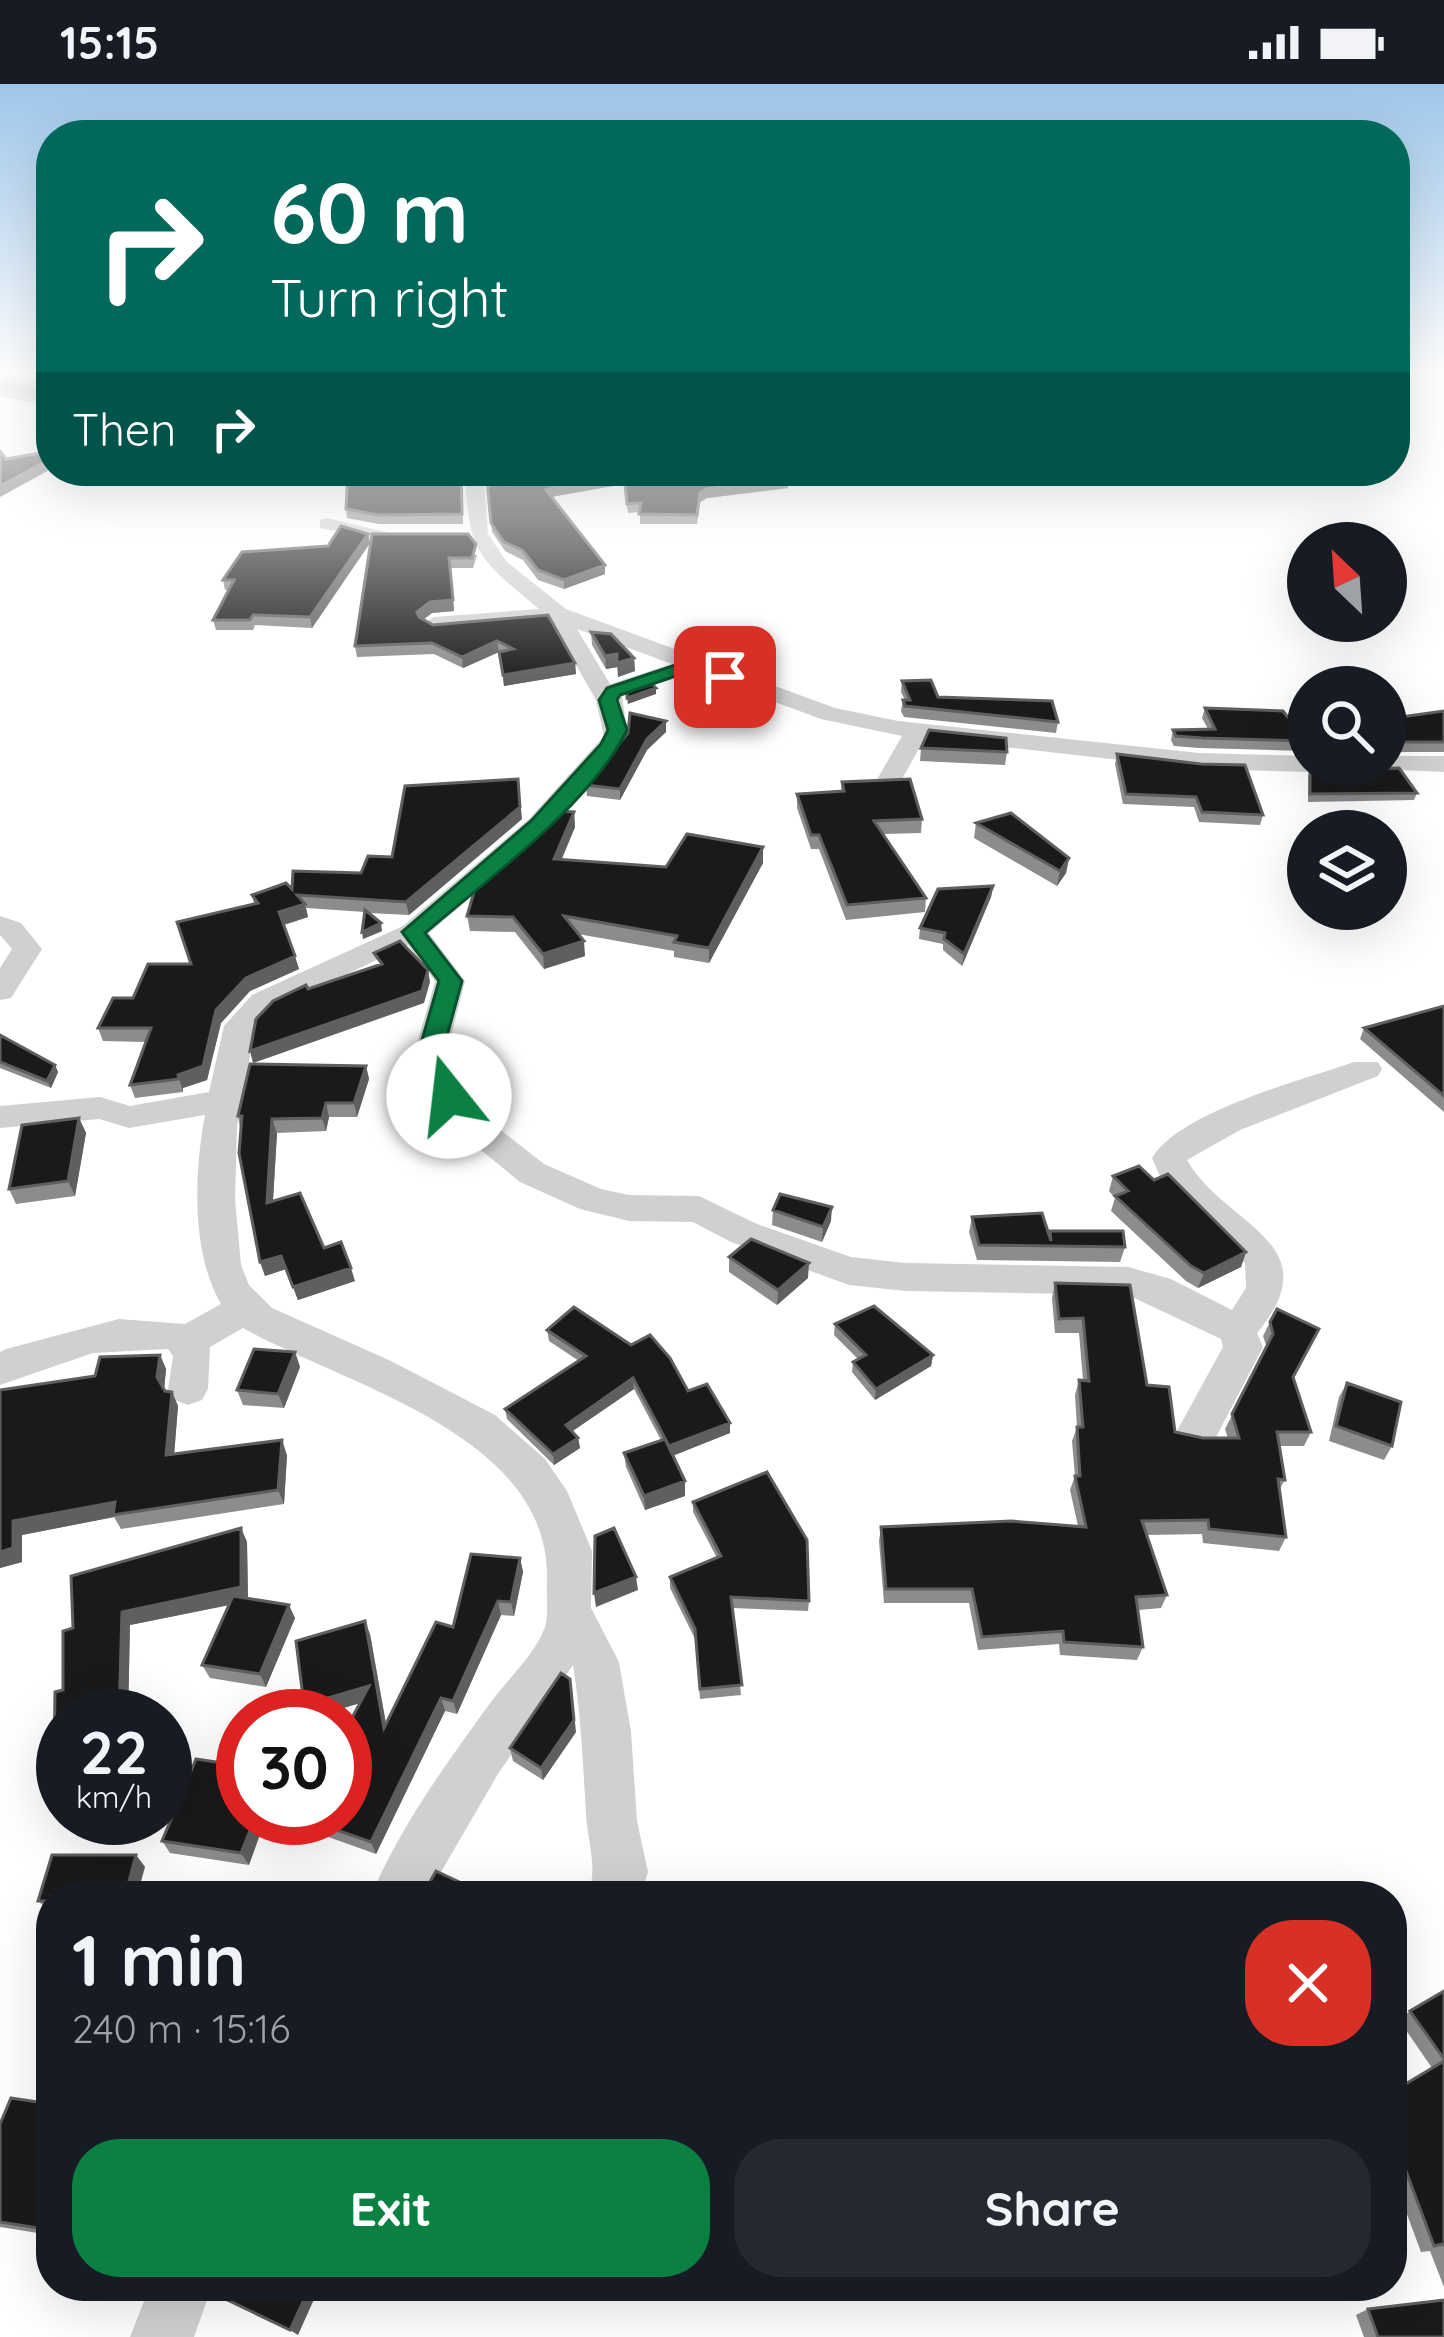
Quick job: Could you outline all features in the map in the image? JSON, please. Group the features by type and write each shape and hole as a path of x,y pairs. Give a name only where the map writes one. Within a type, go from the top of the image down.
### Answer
{"street":[{"path":"473,486 468,534 558,614 829,714 917,730 1199,761 1287,763"},
{"path":"327,524 368,534 414,535"},
{"path":"434,624 558,614"},
{"path":"406,1881 481,1756 568,1633 570,1551 552,1504 530,1472 479,1427 245,1309 223,1264 218,1228 224,1101 234,1045 251,1012 263,1002 413,932 538,825 610,746 618,730 608,700 558,614"},
{"path":"608,700 623,686 690,665"},
{"path":"888,783 917,730"},
{"path":"1407,764 1444,764"},
{"path":"0,925 11,929 27,949 0,991"},
{"path":"413,932 451,981 430,1054 449,1096 477,1130 532,1173 610,1205 699,1209 744,1233 849,1271 906,1277 1128,1282 1158,1289 1238,1330 1243,1347 1198,1431"},
{"path":"1238,1330 1268,1291 1268,1274 1262,1257 1174,1172 1169,1158 1174,1147 1366,1069"},
{"path":"0,1118 100,1108 129,1117 224,1101"},
{"path":"0,1369 84,1341 148,1334 189,1340 245,1309"},
{"path":"188,1389 193,1356 189,1340"},
{"path":"569,1612 596,1662 608,1732 612,1821 622,1872 619,1881"},
{"path":"162,2337 175,2301"}],"building":[{"path":"347,486 461,486 462,514 378,515 346,509"},
{"path":"487,486 561,486 546,490 605,565 564,580 538,570 522,550 504,542 491,523"},
{"path":"625,486 731,486 700,493 697,515 639,514 641,503 627,504"},
{"path":"341,526 368,534 310,617 253,615 250,620 213,620 234,580 223,580 242,552 328,546"},
{"path":"372,534 468,534 476,544 472,558 449,558 453,600 430,602 417,612 419,617 433,625 548,615 575,663 503,675 499,652 513,649 497,641 462,657 432,643 355,646"},
{"path":"591,632 611,634 634,658 617,663 617,654 605,656"},
{"path":"931,680 938,697 1052,701 1058,722 905,706 903,700 910,700 902,681"},
{"path":"652,684 656,688 627,698 627,692"},
{"path":"1205,708 1283,711 1287,716 1287,740 1176,736 1173,730 1215,729"},
{"path":"1444,711 1444,742 1407,742 1407,716"},
{"path":"630,713 666,721 647,739 620,789 586,785 628,733"},
{"path":"929,730 1006,738 1007,752 921,748"},
{"path":"1117,754 1245,765 1263,815 1202,812 1196,797 1126,794"},
{"path":"518,779 520,807 406,902 297,895 305,904 279,912 295,956 246,978 216,1010 203,1066 178,1075 179,1079 130,1085 151,1028 98,1028 113,998 133,998 148,964 191,964 177,922 258,903 252,895 286,883 292,889 293,871 361,873 368,856 392,857 405,786"},
{"path":"910,779 922,819 874,821 926,898 847,905 819,835 811,835 797,794 844,791 842,782"},
{"path":"1407,779 1417,793 1310,794 1310,786 1407,786"},
{"path":"556,811 574,812 554,859 666,867 687,834 763,847 709,948 674,942 677,936 564,916 584,941 543,954 513,917 467,916 476,885 472,885"},
{"path":"1011,813 1069,858 1060,871 976,823"},
{"path":"993,886 964,954 944,939 945,933 920,928 938,889"},
{"path":"365,910 381,923 362,932"},
{"path":"400,941 428,970 422,991 250,1051 256,1019 273,1001 306,985 308,989 382,964 374,953"},
{"path":"1444,1006 1444,1096 1364,1028"},
{"path":"0,1035 55,1065 47,1081 0,1062"},
{"path":"250,1064 366,1066 354,1103 326,1103 322,1118 272,1119 267,1203 300,1193 324,1248 341,1242 351,1268 293,1287 281,1256 260,1262 239,1153 242,1116 238,1116"},
{"path":"79,1118 68,1181 9,1189 22,1125"},
{"path":"1139,1166 1154,1180 1168,1174 1246,1252 1204,1273 1191,1266 1115,1196 1128,1191 1113,1176"},
{"path":"780,1194 832,1207 823,1227 773,1210"},
{"path":"1042,1213 1051,1241 1050,1231 1123,1231 1125,1247 979,1245 972,1217"},
{"path":"751,1239 809,1263 778,1290 729,1257"},
{"path":"1055,1283 1130,1285 1147,1385 1169,1387 1175,1432 1203,1438 1239,1438 1232,1414 1273,1334 1270,1322 1277,1309 1319,1329 1293,1377 1311,1432 1277,1432 1285,1480 1278,1479 1286,1537 1209,1529 1208,1520 1142,1521 1167,1595 1136,1597 1143,1647 1064,1642 1063,1631 982,1637 972,1589 886,1589 881,1527 1011,1521 1086,1527 1075,1476 1080,1476 1077,1427 1083,1427 1079,1380 1089,1381 1083,1318 1059,1319"},
{"path":"874,1306 933,1355 876,1389 853,1362 866,1355 835,1324"},
{"path":"574,1307 631,1345 650,1335 670,1358 688,1391 707,1384 730,1423 669,1446 633,1378 566,1425 578,1438 553,1454 505,1409 586,1356 547,1330"},
{"path":"254,1349 295,1352 278,1394 237,1390"},
{"path":"160,1355 157,1377 165,1391 172,1392 166,1455 282,1440 278,1490 113,1515 115,1502 13,1521 13,1548 0,1552 0,1390 95,1376 100,1357"},
{"path":"1347,1383 1401,1402 1392,1446 1336,1426"},
{"path":"665,1439 685,1481 644,1496 624,1453"},
{"path":"767,1472 807,1540 809,1601 731,1597 742,1685 700,1689 695,1629 670,1577 721,1556 693,1502"},
{"path":"241,1528 241,1587 122,1612 120,1689 63,1689 63,1631 73,1628 71,1576"},
{"path":"614,1528 636,1577 594,1593 595,1536"},
{"path":"471,1554 520,1558 511,1602 498,1601 453,1701 441,1698 372,1840 372,1689 302,1689 296,1641 365,1621 384,1728 436,1622 453,1627"},
{"path":"233,1596 289,1605 260,1674 202,1665"},
{"path":"561,1673 570,1679 574,1720 541,1768 510,1748"},
{"path":"196,1759 216,1762 216,1845 244,1845 241,1853 188,1845 192,1845"},
{"path":"52,1855 136,1855 129,1881 44,1881"},
{"path":"436,1871 457,1881 430,1881"},
{"path":"1444,1991 1444,2059 1410,2011"},
{"path":"1444,2061 1444,2246 1434,2246 1407,2174 1407,2083"},
{"path":"11,2098 36,2102 36,2228 0,2222 0,2124"},
{"path":"1444,2300 1444,2337 1378,2337 1368,2309"},
{"path":"230,2301 303,2301 290,2330"}],"route":[{"path":"449,1096 430,1054 451,981 413,932 538,825 610,746 618,730 608,700 613,692 690,665 725,677"}]}
